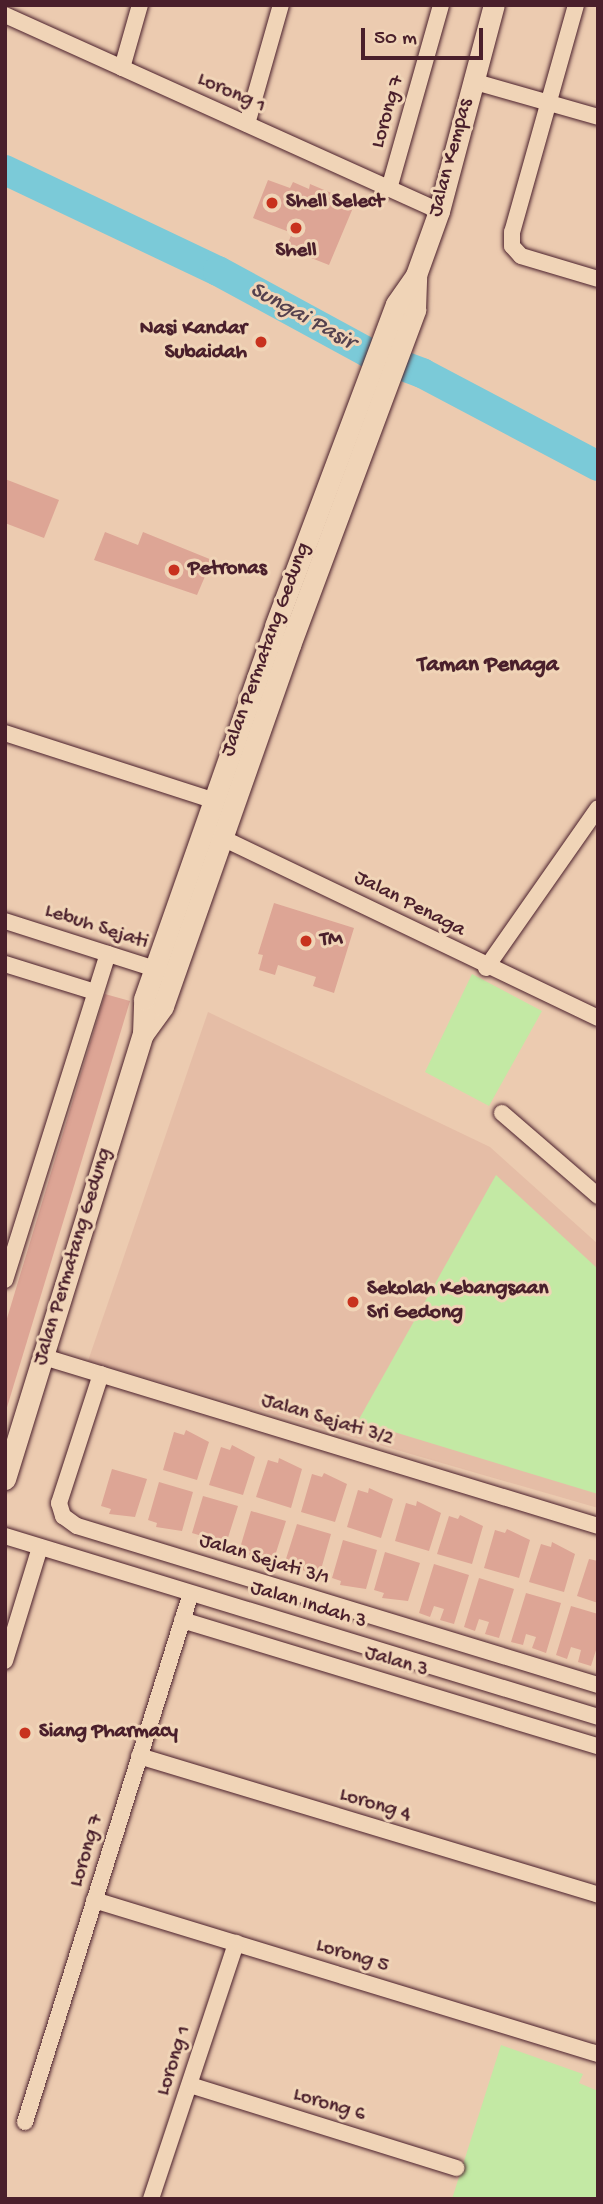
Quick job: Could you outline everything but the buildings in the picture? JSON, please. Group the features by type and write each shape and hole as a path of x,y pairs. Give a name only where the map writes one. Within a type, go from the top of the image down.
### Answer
{"main road":[{"name":"Jalan Kempas","path":"415,310 416,275 439,211 494,5"},
{"name":"Jalan Permatang Gedung","path":"394,340 396,304 416,275"},
{"name":"Jalan Permatang Gedung","path":"5,1479 143,1034 163,1006 164,972 202,830 394,340 415,310"},
{"name":"Jalan Permatang Gedung","path":"164,972 222,838 379,379"}],"street":[{"path":"122,68 140,5"},
{"path":"247,124 281,5"},
{"name":"Lorong 7","path":"389,189 441,5"},
{"path":"576,5 512,232 512,246 522,256 598,279"},
{"name":"Lorong 1","path":"5,15 439,211"},
{"path":"472,82 598,117"},
{"path":"5,733 213,800"},
{"path":"486,968 598,808"},
{"name":"Jalan Penaga","path":"202,830 486,968 598,1018"},
{"name":"Lebuh Sejati","path":"5,921 164,972"},
{"path":"5,1280 108,954"},
{"path":"5,964 95,992"},
{"path":"502,1113 598,1196"},
{"name":"Jalan Sejati 3/2","path":"44,1356 598,1526"},
{"name":"Jalan Sejati 3/1","path":"101,1374 59,1503 63,1516 77,1526 598,1685"},
{"name":"Jalan Indah 3","path":"5,1536 598,1717"},
{"path":"5,1661 40,1547"},
{"name":"Lorong 7","path":"25,2122 191,1592"},
{"name":"Jalan 3","path":"182,1620 598,1746"},
{"name":"Lorong 4","path":"139,1756 598,1895"},
{"name":"Lorong 5","path":"94,1900 598,2054"},
{"name":"Lorong 1","path":"153,2196 236,1943"},
{"name":"Lorong 6","path":"190,2085 456,2168"}],"shaded area":[{"name":"Sekolah Kebangsaan Sri Gedong","path":"208,1012 490,1147 598,1244 598,1508 88,1361"}],"green space":[{"path":"472,974 542,1011 489,1106 425,1072"},
{"path":"496,1175 598,1269 598,1494 358,1421"},
{"path":"501,2045 583,2074 579,2083 598,2091 598,2199 452,2199"}],"waterway":[{"name":"Sungai Pasir","path":"5,170 218,271 369,353 422,373 598,466"}],"place":[{"name":"Shell Select","path":"272,203"},
{"name":"Shell","path":"296,228"},
{"name":"Nasi Kandar Subaidah","path":"261,342"},
{"name":"Petronas","path":"174,570"},
{"name":"TM","path":"306,941"},
{"name":"Sekolah Kebangsaan Sri Gedong","path":"353,1302"},
{"name":"Siang Pharmacy","path":"25,1733"}],"district":[{"name":"Taman Penaga","path":"488,666"}]}
